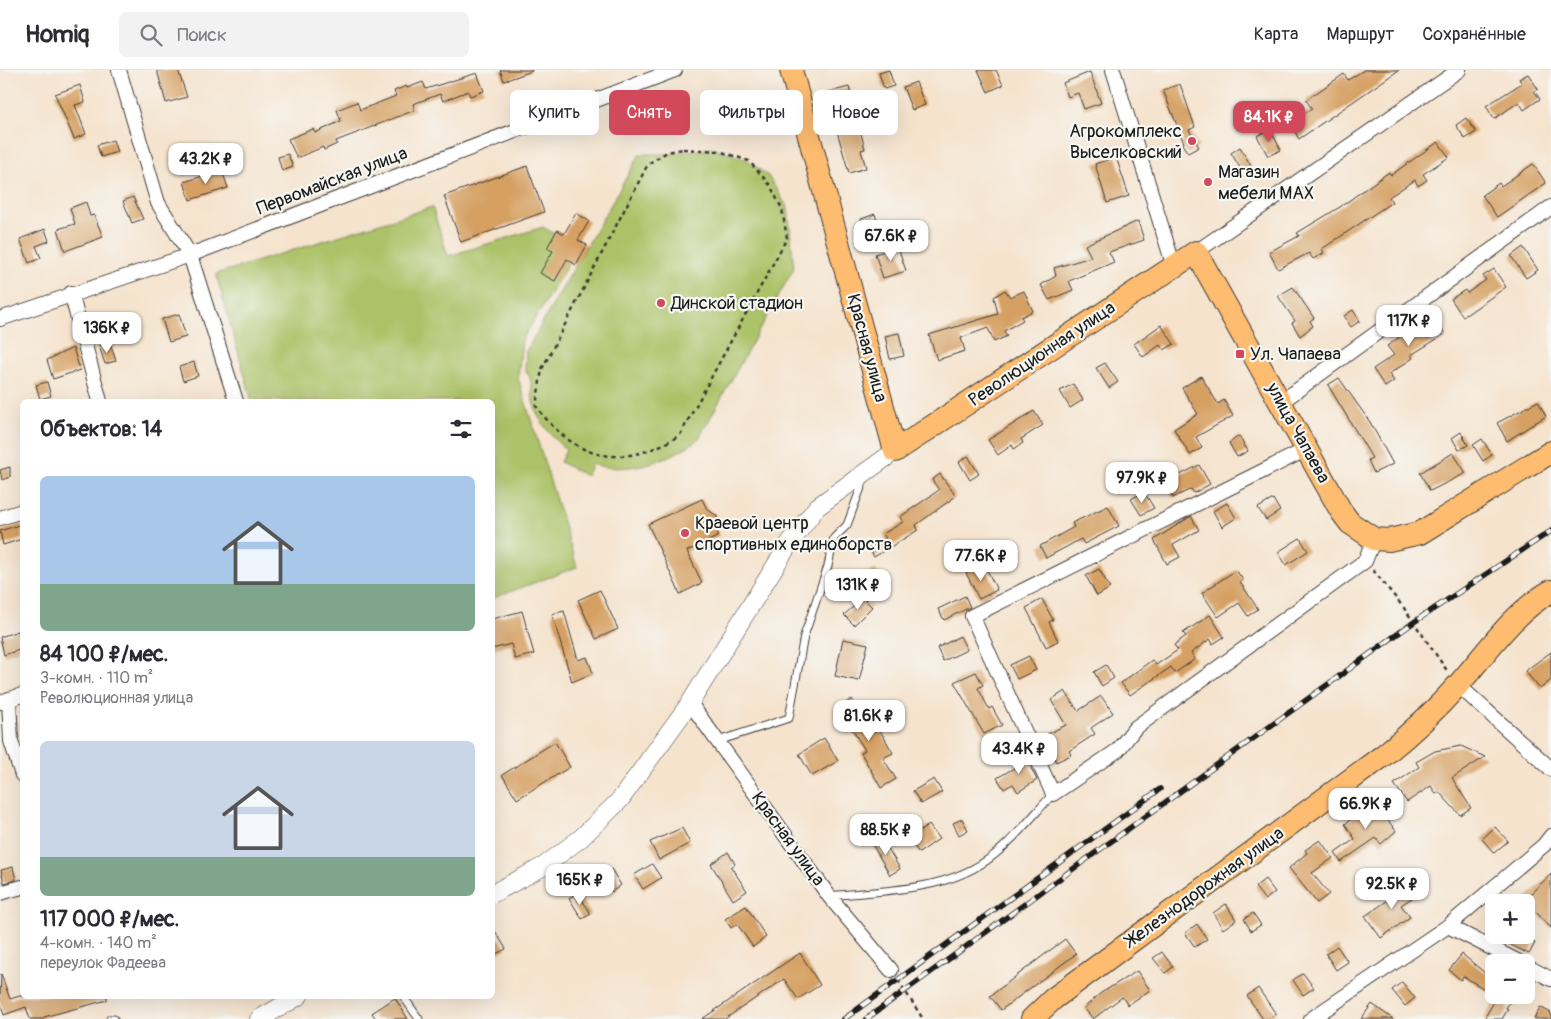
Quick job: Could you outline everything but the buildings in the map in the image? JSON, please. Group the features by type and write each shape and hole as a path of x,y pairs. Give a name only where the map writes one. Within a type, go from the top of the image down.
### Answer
{"main road":[{"name":"Красная улица","path":"791,70 895,452"},
{"name":"Революционная улица","path":"895,452 1196,252"},
{"name":"улица Чапаева","path":"1196,252 1341,511 1350,523 1367,536"},
{"path":"1367,536 1390,540 1420,533 1551,452"},
{"name":"Железнодорожная улица","path":"1032,1019 1053,999 1384,755 1422,724 1458,685 1492,643 1532,602 1551,591"}],"street":[{"path":"119,70 158,203 190,256 235,399"},
{"name":"Первомайская улица","path":"0,319 72,293 190,256 674,70"},
{"path":"1113,70 1174,267"},
{"name":"Революционная улица","path":"1196,252 1459,70"},
{"path":"1281,402 1551,207"},
{"path":"72,293 99,399"},
{"path":"1307,449 972,616 1053,794 1118,750 1135,728 1365,561 1367,536"},
{"name":"Революционная улица","path":"495,892 544,866 581,838 620,800 654,756 690,703 789,544 817,508 895,452"},
{"path":"0,518 20,511"},
{"path":"1458,685 1551,769"},
{"path":"11,699 11,742 20,769"},
{"name":"Красная улица","path":"690,703 829,896 891,970"},
{"path":"1312,1019 1448,926 1551,836"},
{"path":"0,893 20,888"},
{"path":"1448,926 1503,954"},
{"path":"1535,971 1551,979"},
{"path":"259,1019 293,999"}],"lane":[{"path":"718,741 788,718 804,636 828,566 834,538 847,525 867,472"},
{"path":"829,896 931,885 965,874 995,854 1053,794"},
{"path":"405,999 418,1019"}],"path":[{"path":"683,150 719,152 749,161 770,185 782,209 787,238 680,435 663,446 630,455 605,457 573,445 551,427 536,406 542,369 648,164 667,152 683,150"},
{"path":"1365,561 1404,608 1458,685"},
{"path":"891,970 924,1019"}],"green space":[{"path":"712,148 745,158 768,176 788,208 794,268 699,438 676,453 648,463 619,468 592,464 586,476 560,462 566,450 548,431 535,408 530,379 525,370 526,351 640,154 669,154"},
{"path":"432,207 448,256 543,227 578,248 522,340 518,378 577,567 495,597 495,399 251,399 216,274"}],"railway":[{"path":"866,1019 1414,622 1551,531"},
{"path":"844,1019 1160,789"}],"place":[{"name":"Агрокомплекс Выселковский","path":"1192,141"},
{"name":"Магазин мебели MAX","path":"1208,182"},
{"name":"Динской стадион","path":"661,303"},
{"name":"Ул. Чапаева","path":"1240,354"},
{"name":"Краевой центр спортивных единоборств","path":"685,533"}]}
